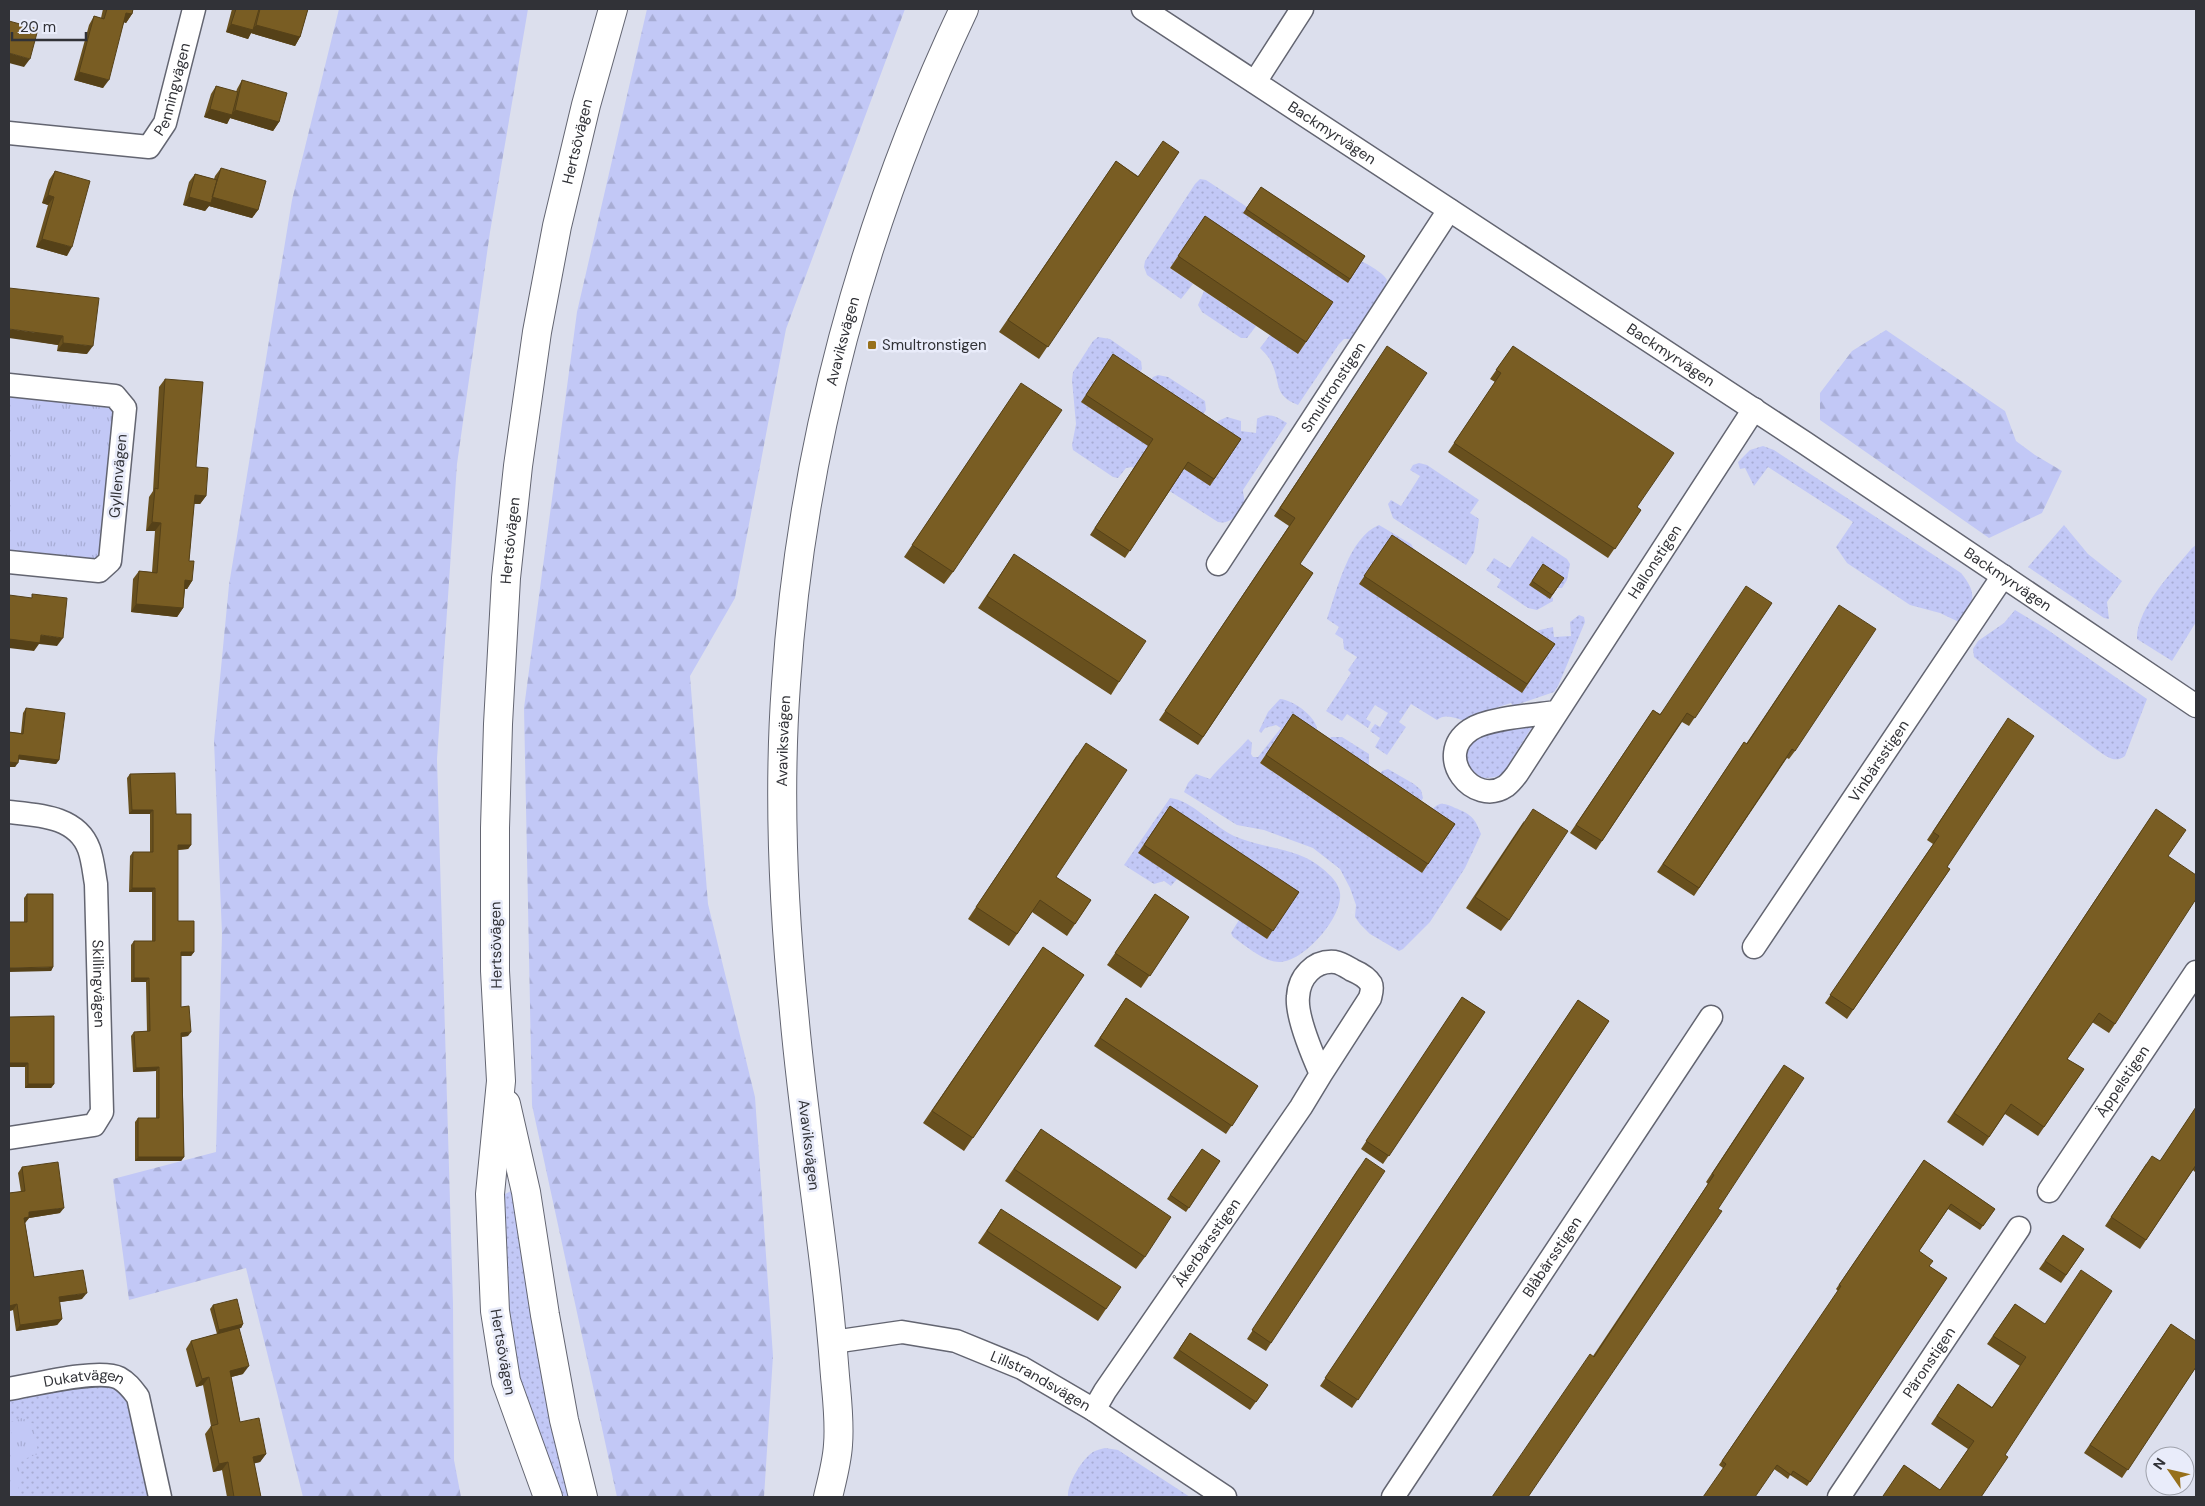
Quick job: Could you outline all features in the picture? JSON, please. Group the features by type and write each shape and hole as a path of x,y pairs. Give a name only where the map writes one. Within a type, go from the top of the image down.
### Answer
{"main road":[{"name":"Hertsövägen","path":"548,1497 506,1381 495,1311 490,1194 500,1082 495,971 495,828 498,724 506,578 518,466 541,313 557,226 586,105 613,9"},
{"name":"Avaviksvägen","path":"828,1497 838,1446 839,1421 832,1342 798,1063 783,870 783,739 794,593 807,503 851,308 877,222 905,143 964,9"},
{"name":"Hertsövägen","path":"500,1082 526,1192 564,1420 583,1497"}],"street":[{"name":"Penningvägen","path":"9,133 149,147 165,123 194,9"},
{"name":"Backmyrvägen","path":"1143,9 1754,409 2196,706"},
{"path":"1255,82 1302,9"},
{"name":"Smultronstigen","path":"1218,564 1449,210"},
{"name":"Gyllenvägen","path":"9,386 115,396 125,408 110,561 99,571 9,562"},
{"name":"Hallonstigen","path":"1556,712 1754,409"},
{"name":"Vinbärsstigen","path":"1754,947 2004,576"},
{"name":"Skillingvägen","path":"9,812 44,816 64,822 79,833 89,848 96,884 102,1112 94,1125 9,1138"},
{"name":"Åkerbärsstigen","path":"1094,1410 1105,1391 1301,1106 1370,998 1371,984 1363,975 1336,962 1318,964 1310,969 1301,982 1297,998 1312,1054 1321,1074"},
{"name":"Äppelstigen","path":"2049,1191 2196,972"},
{"name":"Blåbärsstigen","path":"1393,1497 1710,1017"},
{"name":"Päronstigen","path":"1839,1497 2019,1228"},
{"name":"Lillstrandsvägen","path":"832,1342 902,1332 956,1341 1022,1368 1094,1410 1225,1497"},
{"name":"Dukatvägen","path":"9,1389 102,1373 118,1378 130,1386 138,1397 160,1497"}],"green space":[{"path":"339,9 528,9 490,232 457,464 437,759 453,1304 454,1460 461,1497 303,1497 246,1268 129,1300 113,1179 216,1152 222,934 214,741 229,585 292,200"},
{"path":"647,9 905,9 786,329 735,598 690,676 708,904 755,1097 773,1356 764,1497 617,1497 532,1105 524,708 577,312"},
{"path":"1200,179 1206,180 1247,207 1244,213 1344,252 1364,262 1387,280 1383,293 1351,339 1344,339 1339,344 1298,405 1281,393 1271,362 1260,348 1270,335 1197,228 1170,268 1193,284 1181,299 1147,275 1144,267 1145,261"},
{"path":"1204,291 1256,326 1247,338 1241,338 1202,312 1198,305"},
{"path":"1886,330 2005,411 2016,441 2062,471 2042,513 1989,538 1820,420 1820,393 1852,351"},
{"path":"1098,337 1110,339 1141,361 1142,369 1135,379 1212,430 1218,421 1227,417 1241,421 1241,431 1256,433 1257,419 1265,415 1287,423 1243,490 1244,502 1234,518 1227,522 1218,522 1132,467 1126,468 1118,478 1113,477 1073,450 1072,445 1076,424 1073,372 1093,341"},
{"path":"1158,375 1168,377 1205,401 1206,410 1199,421 1147,387 1153,377"},
{"path":"9,384 125,406 110,561 9,560"},
{"path":"1763,446 1774,450 1961,573 1970,587 1972,598 1969,609 1961,623 1940,613 1910,605 1847,563 1836,547 1853,522 1768,467 1754,486 1745,468 1740,469 1738,462 1750,450"},
{"path":"1419,463 1427,465 1479,500 1470,513 1479,519 1474,552 1466,565 1393,518 1388,504 1391,500 1401,506 1420,476 1410,470 1413,465"},
{"path":"1379,525 1411,544 1414,549 1408,558 1386,544 1359,584 1531,632 1553,627 1554,637 1571,636 1570,622 1579,615 1584,617 1585,622 1554,692 1513,706 1511,703 1476,714 1465,721 1447,716 1437,720 1411,704 1399,722 1406,727 1387,755 1375,747 1380,738 1370,731 1375,724 1380,727 1388,713 1375,705 1366,719 1371,722 1368,728 1347,714 1342,721 1326,711 1351,673 1348,670 1357,657 1344,649 1343,639 1335,634 1339,627 1327,619 1352,552 1369,531"},
{"path":"2064,525 2088,554 2122,581 2107,602 2109,619 2104,618 2028,567"},
{"path":"1532,536 1567,559 1570,564 1567,580 1562,588 1557,588 1551,597 1553,601 1537,610 1528,608 1497,587 1501,580 1486,570 1494,558 1510,568"},
{"path":"2196,545 2196,622 2172,661 2137,639 2138,627 2142,615 2157,591"},
{"path":"2015,610 2045,628 2147,699 2125,756 2114,759 2104,755 1974,657 1973,649 1978,641 2004,623"},
{"path":"1280,699 1291,702 1302,709 1312,718 1317,728 1310,738 1287,723 1260,763 1422,873 1426,824 1429,814 1434,808 1444,804 1460,810 1472,817 1479,829 1481,834 1465,868 1430,922 1399,951 1370,934 1360,924 1355,917 1356,905 1350,888 1340,869 1313,848 1264,830 1237,825 1184,792 1188,783 1196,774 1210,779 1248,739 1252,743 1251,754 1253,757 1258,757 1281,728 1276,725 1265,728 1261,733 1259,731 1268,712"},
{"path":"1529,723 1532,727 1502,775 1483,778 1473,774 1467,764 1466,752 1468,745 1473,739 1492,729"},
{"path":"1331,737 1342,737 1369,754 1369,764 1363,774 1324,747"},
{"path":"1388,769 1421,790 1423,798 1416,809 1374,781 1382,771"},
{"path":"1170,798 1195,809 1234,836 1303,856 1323,869 1336,883 1340,893 1335,914 1320,936 1300,955 1279,962 1255,953 1233,937 1231,933 1239,920 1139,853 1177,879 1171,886 1164,881 1154,884 1124,865"},
{"path":"511,1191 513,1193 570,1497 560,1497 521,1392 505,1297 505,1194"},
{"path":"128,1382 162,1497 9,1497 9,1387"},
{"path":"22,1418 34,1424 38,1454 19,1461 20,1484 15,1497 9,1497 9,1437 12,1435 9,1423"},
{"path":"1105,1448 1118,1450 1190,1497 1068,1497 1070,1485 1084,1460 1093,1452"}],"building":[{"path":"107,9 133,9 132,14 126,13 109,80 79,72 94,16 104,19"},
{"path":"236,9 259,9 253,30 231,24"},
{"path":"260,9 308,9 300,37 256,25"},
{"path":"9,21 38,29 30,59 9,53"},
{"path":"242,80 287,93 279,122 235,110"},
{"path":"216,86 238,92 232,115 210,109"},
{"path":"1163,141 1179,152 1048,347 1008,320 1116,161 1138,177"},
{"path":"221,168 266,181 258,210 212,197"},
{"path":"55,171 90,181 72,247 42,239 54,197 48,195"},
{"path":"195,174 217,180 211,203 189,197"},
{"path":"1261,187 1365,256 1350,279 1246,209"},
{"path":"1205,216 1333,302 1306,342 1178,256"},
{"path":"9,288 99,298 93,346 63,343 63,336 9,329"},
{"path":"1387,346 1427,373 1300,564 1313,573 1203,737 1165,711 1295,518 1280,508"},
{"path":"1513,346 1674,453 1637,507 1641,510 1615,549 1454,443 1501,373 1496,370"},
{"path":"1113,354 1241,439 1214,479 1188,462 1130,551 1095,528 1153,439 1086,395"},
{"path":"165,379 203,382 196,467 208,468 206,496 195,495 189,561 194,561 192,581 185,580 183,608 136,604 139,571 157,573 161,523 152,522 155,488 158,489"},
{"path":"1021,383 1062,410 953,572 912,545"},
{"path":"1392,535 1555,644 1527,684 1364,576"},
{"path":"1014,554 1146,641 1119,682 987,596"},
{"path":"1543,564 1564,578 1552,595 1532,581"},
{"path":"1746,586 1772,603 1695,718 1687,713 1602,841 1576,825 1653,710 1660,715"},
{"path":"32,594 67,598 63,638 41,635 40,643 9,639 9,595 32,598"},
{"path":"1839,605 1876,629 1795,751 1792,749 1699,888 1663,864 1744,742 1747,744"},
{"path":"26,708 65,713 59,760 19,755 18,763 9,762 9,732 23,734"},
{"path":"1293,714 1455,824 1428,864 1266,755"},
{"path":"2008,718 2034,736 1947,867 1950,869 1853,1010 1830,995 1939,836 1933,832"},
{"path":"1086,743 1127,770 1056,877 1091,900 1075,924 1040,900 1017,934 976,907"},
{"path":"175,773 176,814 191,814 191,845 178,845 178,921 194,921 194,952 181,952 181,1007 189,1006 191,1032 181,1033 184,1157 138,1157 138,1118 159,1118 159,1067 136,1068 134,1032 150,1031 149,978 134,978 134,941 155,941 155,888 132,888 133,852 153,852 153,810 132,810 130,774"},
{"path":"1170,806 1299,892 1273,931 1144,845"},
{"path":"1533,809 1568,831 1509,920 1475,897"},
{"path":"2156,809 2186,830 2168,856 2196,875 2196,899 2115,1024 2099,1013 2067,1059 2084,1069 2044,1127 2011,1104 1989,1137 1954,1113"},
{"path":"27,894 53,894 53,967 9,968 9,922 27,922"},
{"path":"1155,894 1189,917 1150,976 1115,953"},
{"path":"1043,947 1084,975 973,1138 932,1111"},
{"path":"1462,997 1485,1012 1389,1156 1366,1141"},
{"path":"1126,998 1258,1086 1232,1126 1100,1038"},
{"path":"1578,1000 1609,1021 1358,1400 1325,1378"},
{"path":"54,1016 54,1084 28,1084 28,1063 9,1063 9,1017"},
{"path":"1784,1065 1804,1078 1718,1209 1722,1211 1528,1497 1492,1497 1590,1354 1594,1357"},
{"path":"2196,1107 2196,1165 2146,1240 2111,1217 2152,1156 2160,1161"},
{"path":"1041,1129 1171,1217 1145,1257 1014,1169"},
{"path":"1202,1149 1220,1161 1189,1208 1170,1195"},
{"path":"1366,1158 1385,1171 1271,1343 1252,1330"},
{"path":"1924,1160 1995,1209 1983,1226 1951,1204 1919,1251 1933,1261 1929,1266 1947,1278 1810,1482 1793,1471 1791,1475 1777,1465 1755,1497 1703,1497 1726,1464 1722,1461"},
{"path":"58,1162 64,1208 29,1212 29,1217 24,1218 34,1277 83,1270 87,1293 59,1297 62,1319 20,1325 17,1304 9,1306 9,1193 25,1191 22,1167"},
{"path":"1001,1209 1121,1287 1106,1309 987,1231"},
{"path":"2063,1235 2084,1249 2066,1275 2045,1261"},
{"path":"2081,1270 2112,1291 2005,1455 2008,1457 1981,1497 1883,1496 1904,1465 1940,1490 1974,1441 1937,1416 1958,1384 1992,1408 2026,1357 1993,1336 2015,1304 2045,1324"},
{"path":"237,1299 243,1324 219,1330 213,1305"},
{"path":"2171,1324 2196,1341 2196,1367 2128,1470 2090,1445"},
{"path":"239,1328 249,1366 230,1371 240,1422 259,1418 266,1454 253,1457 261,1497 234,1497 228,1462 219,1464 211,1426 218,1424 209,1377 202,1379 191,1341"},
{"path":"1190,1333 1268,1385 1256,1402 1179,1350"}],"place":[{"name":"Smultronstigen","path":"872,345"}]}
